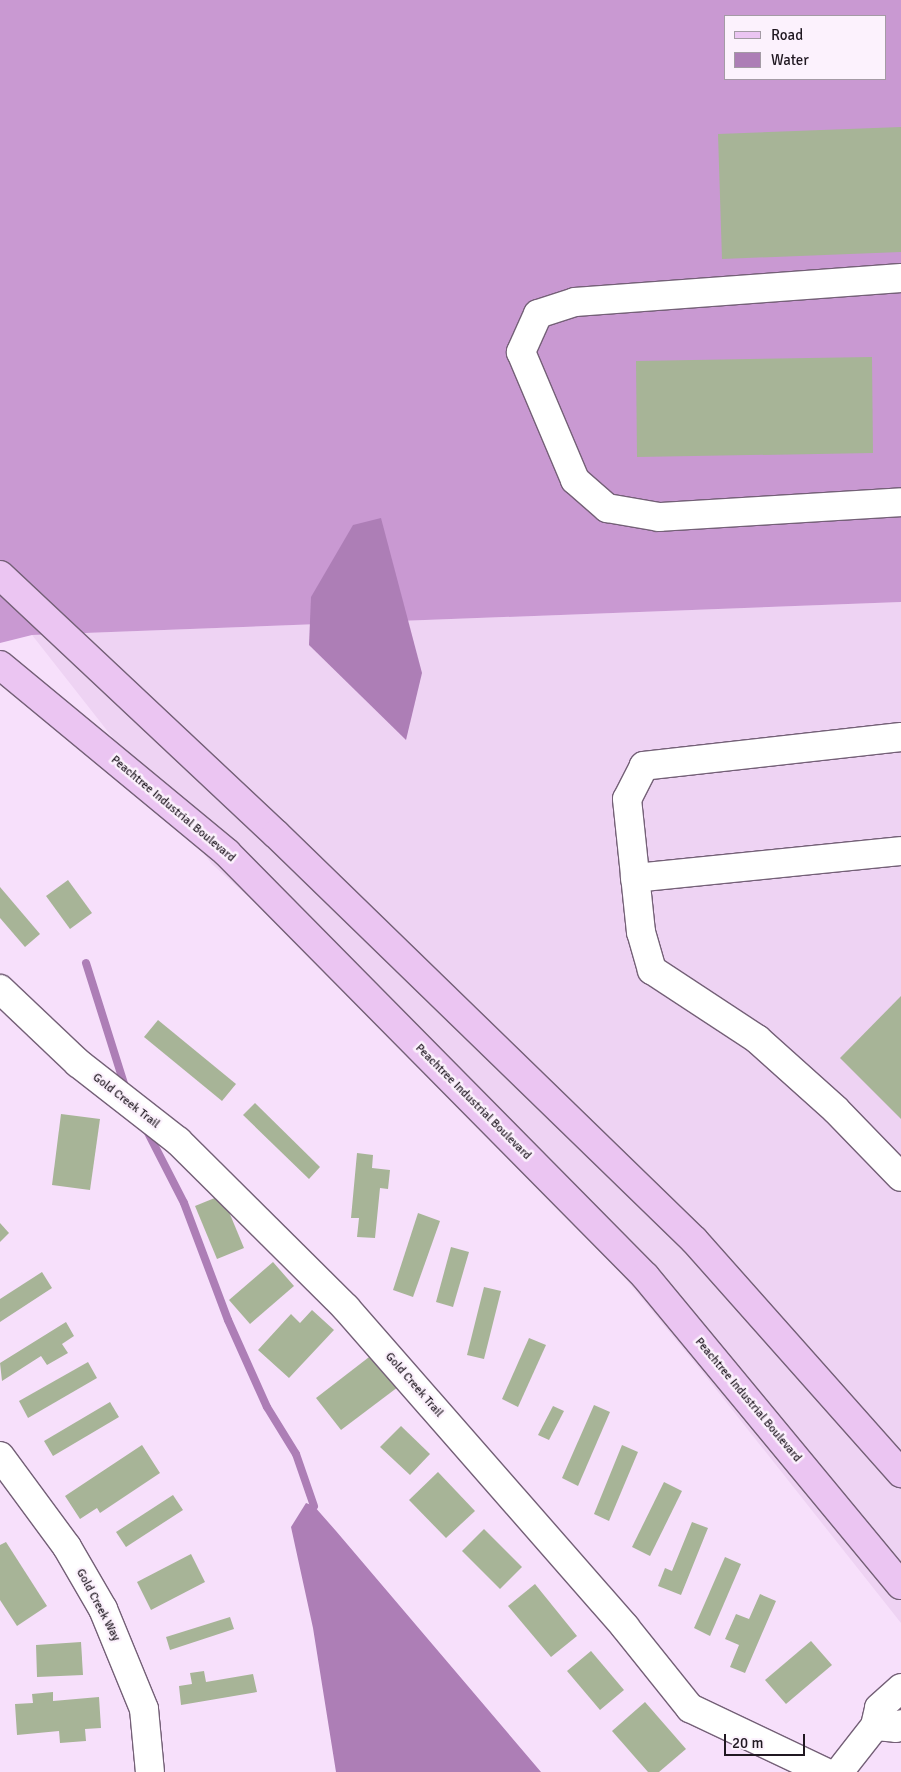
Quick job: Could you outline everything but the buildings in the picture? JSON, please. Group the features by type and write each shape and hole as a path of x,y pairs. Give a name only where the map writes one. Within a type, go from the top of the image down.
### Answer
{"main road":[{"path":"0,575 276,834 694,1240 901,1473"},
{"name":"Peachtree Industrial Boulevard","path":"0,665 226,853 645,1276 901,1585"}],"street":[{"path":"901,278 575,302 538,314 521,352 575,480 608,508 659,517 901,502"},
{"path":"901,737 644,766 627,799 641,932 652,970 757,1039 836,1110 901,1177"},
{"path":"635,878 901,852"},
{"name":"Gold Creek Trail","path":"0,989 78,1063 178,1141 346,1308 625,1627 690,1708 825,1772"},
{"name":"Gold Creek Way","path":"0,1456 67,1547 103,1609 128,1664 144,1709 150,1772"},
{"path":"839,1772 888,1725 879,1708 901,1688"}],"shaded area":[{"path":"0,0 901,0 901,602 32,635 0,643"},
{"path":"901,602 901,1623 700,1369 488,1112 212,864 32,635"}],"water":[{"path":"381,518 422,673 406,740 309,645 311,597 353,525"},
{"path":"306,1503 314,1506 336,1531 541,1772 336,1772 313,1628 291,1527"}],"waterway":[{"path":"86,963 126,1090"},
{"path":"145,1127 184,1203 228,1320 267,1407 296,1454 314,1506"}]}
